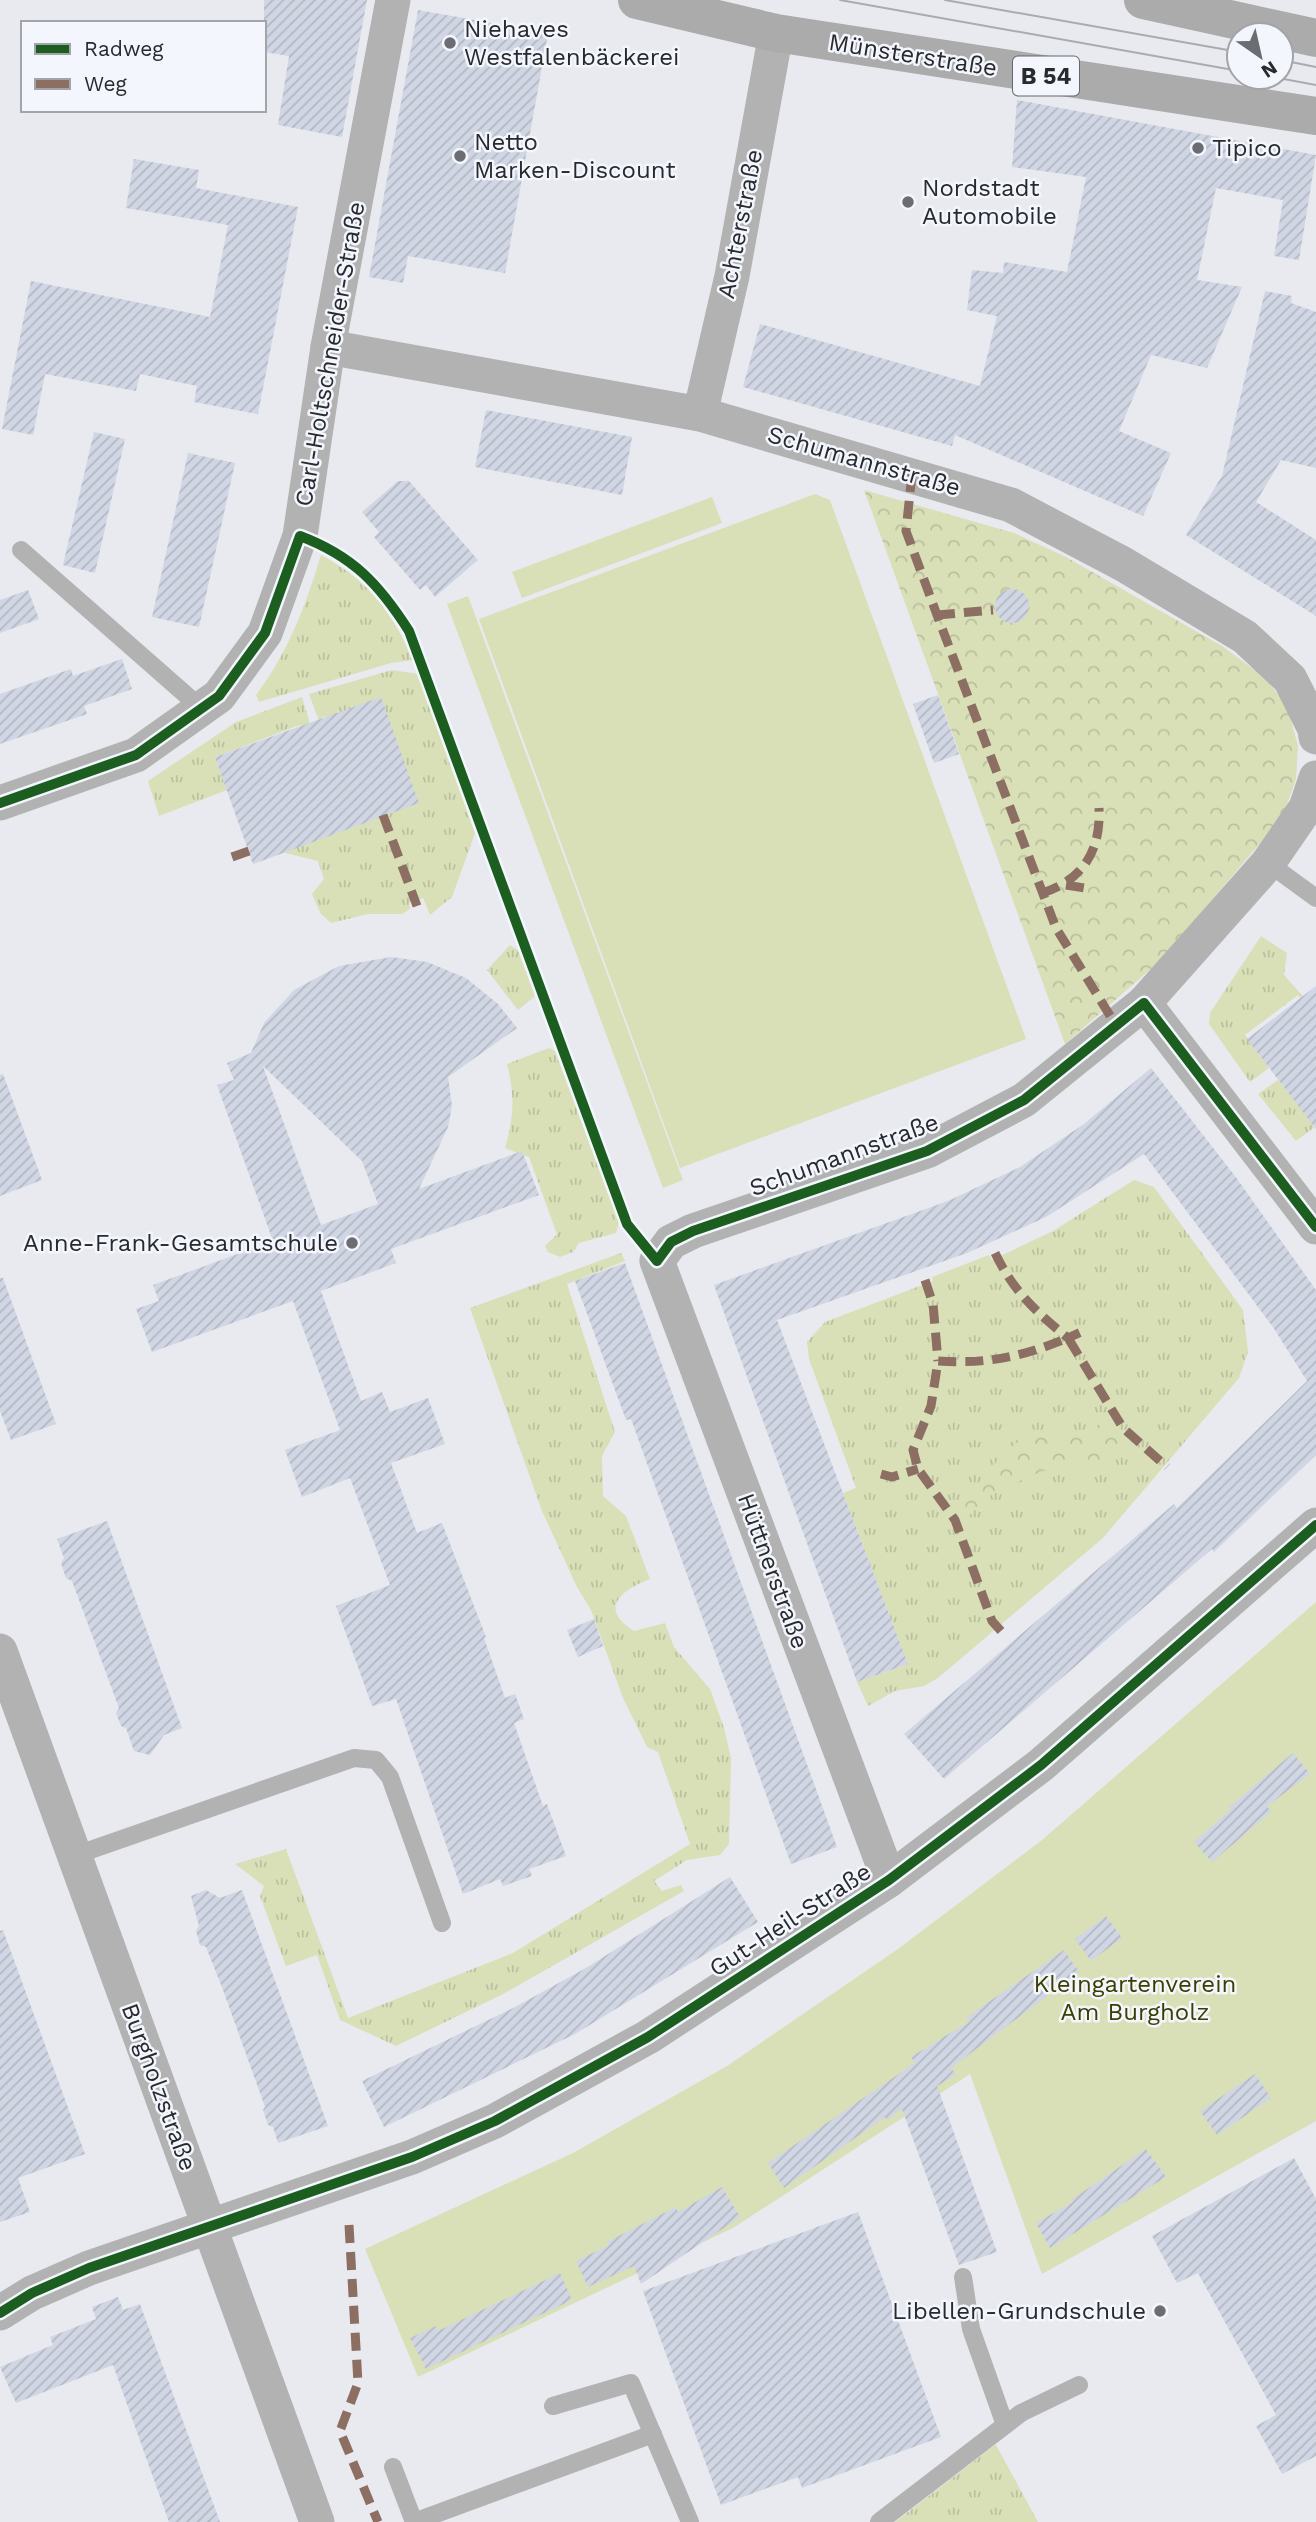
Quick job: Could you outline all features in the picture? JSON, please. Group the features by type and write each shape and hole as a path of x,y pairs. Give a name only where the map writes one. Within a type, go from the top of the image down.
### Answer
{"main road":[{"name":"Münsterstraße","path":"637,0 776,33 1316,116"},
{"path":"1143,0 1316,38"}],"street":[{"name":"Carl-Holtschneider-Straße","path":"0,803 136,755 219,695 265,633 296,548 328,347 393,0"},
{"name":"Achterstraße","path":"700,414 732,276 776,33"},
{"name":"Schumannstraße","path":"328,347 700,414 1011,505 1123,564 1245,638 1290,679 1315,729 1316,737"},
{"name":"Schumannstraße","path":"657,1261 671,1242 693,1231 939,1145 1024,1100 1144,1003 1268,863 1306,808 1316,778"},
{"path":"1144,1003 1316,1227"},
{"name":"Hüttnerstraße","path":"657,1261 889,1880"},
{"name":"Gut-Heil-Straße","path":"0,2313 32,2293 89,2269 211,2229 412,2157 495,2121 648,2037 889,1880 1041,1765 1316,1525"},
{"name":"Burgholzstraße","path":"0,1651 317,2522"}],"lane":[{"path":"21,551 201,708"},
{"path":"1268,863 1316,898"},
{"path":"76,1855 354,1758 376,1760 390,1777 442,1923"},
{"path":"963,2277 971,2329 1005,2425"},
{"path":"553,2406 631,2382 690,2522"},
{"path":"879,2522 1021,2413 1079,2385"},
{"path":"393,2466 414,2522 653,2434"}],"green space":[{"path":"864,490 1014,533 1066,557 1222,646 1267,679 1288,709 1298,746 1296,779 1283,816 1162,959 1065,1044"},
{"path":"815,494 830,500 1026,1039 680,1168 479,619"},
{"path":"712,497 722,523 522,598 512,572"},
{"path":"321,555 353,575 377,599 396,626 413,660 391,663 259,702 256,695 278,662 295,628"},
{"path":"468,596 683,1180 663,1188 447,604"},
{"path":"392,670 418,674 475,833 452,897 430,915 423,898 409,903 410,909 402,914 368,914 331,923 321,914 312,894 324,879 318,861 281,852 381,697 354,708 351,706 351,709 340,713 337,711 338,714 326,718 324,716 319,721 309,694"},
{"path":"302,697 310,724 297,726 215,757 227,790 159,816 148,781 236,722"},
{"path":"1261,936 1287,953 1284,975 1316,1011 1313,1015 1298,995 1245,1035 1269,1068 1250,1082 1209,1024 1210,1013"},
{"path":"510,945 518,950 535,996 518,1010 487,970"},
{"path":"549,1048 555,1051 619,1222 616,1233 579,1243 573,1252 560,1257 548,1252 545,1246 557,1234 529,1157 505,1148 512,1106 507,1064"},
{"path":"1278,1080 1316,1126 1296,1141 1258,1094"},
{"path":"1134,1180 1154,1187 1243,1310 1248,1352 1239,1378 1103,1538 938,1678 924,1686 895,1691 868,1706 857,1682 908,1664 843,1493 856,1488 809,1359 807,1342 825,1322 933,1281 932,1277 989,1255 992,1260 1053,1231"},
{"path":"621,1253 625,1261 567,1284 615,1432 602,1456 603,1496 626,1516 650,1579 623,1594 616,1608 617,1615 634,1631 665,1623 674,1647 710,1689 731,1758 729,1844 720,1855 687,1860 654,1881 662,1891 681,1885 684,1891 503,1994 396,2046 340,2020 317,1955 286,1966 260,1896 264,1886 235,1864 286,1849 348,2018 513,1953 690,1844 658,1752 647,1747 623,1698 591,1610 577,1587 542,1511 470,1308"},
{"path":"1113,1420 1131,1441 1109,1460 1093,1467 1043,1471 988,1497 961,1523 955,1514 1001,1456 1026,1435 1075,1433"},
{"name":"Kleingartenverein Am Burgholz","path":"1316,1602 1316,2121 1042,2274 970,2074 733,2228 418,2377 365,2249 573,2153 727,2066 898,1949 1042,1840"},
{"path":"995,2445 1038,2522 895,2522"}],"building":[{"path":"264,0 367,0 342,137 278,125 289,56 266,52"},
{"path":"418,10 548,33 505,273 408,256 403,283 369,277"},
{"path":"1017,100 1316,155 1299,260 1274,256 1283,200 1216,188 1197,280 1242,287 1207,368 1151,355 1119,431 1171,453 1143,516 955,435 952,446 743,387 760,324 980,386 997,316 967,310 972,270 1003,273 1004,262 1067,272 1086,177 1012,167"},
{"path":"134,159 199,170 196,188 298,207 258,414 194,402 197,386 140,374 136,391 45,374 33,435 2,429 31,281 210,317 228,225 126,208"},
{"path":"1265,291 1292,296 1291,303 1316,312 1316,468 1281,460 1256,502 1316,540 1316,616 1186,535 1222,476"},
{"path":"486,410 632,437 622,495 475,467"},
{"path":"94,432 125,439 95,573 63,565"},
{"path":"188,453 235,463 199,627 152,617"},
{"path":"398,481 409,481 478,560 435,597 426,585 420,590 374,537 379,532 362,512"},
{"path":"1012,589 1024,594 1029,606 1024,618 1012,623 1000,618 995,606 1000,594"},
{"path":"28,590 39,619 0,633 0,600"},
{"path":"122,659 132,689 84,706 87,714 0,744 0,694 71,669 73,676"},
{"path":"938,695 959,754 934,763 913,704"},
{"path":"381,697 419,803 253,864 215,757"},
{"path":"391,957 427,962 466,978 498,1004 517,1028 448,1077 452,1106 448,1127 419,1189 522,1151 539,1195 391,1249 396,1263 321,1291 361,1401 382,1392 390,1412 428,1398 445,1444 391,1463 417,1533 442,1523 486,1637 484,1638 505,1698 515,1694 524,1719 514,1723 543,1806 547,1804 566,1856 529,1869 532,1876 503,1886 500,1879 463,1894 396,1699 372,1706 336,1606 390,1585 350,1478 302,1497 285,1450 340,1430 293,1301 152,1352 136,1309 159,1301 153,1285 273,1241 217,1085 234,1080 227,1063 251,1053 264,1023 294,990 339,966","holes":["263,1066 362,1161 378,1204 321,1225"]},
{"path":"1316,986 1316,1129 1247,1039"},
{"path":"1151,1068 1235,1176 1316,1290 1316,1455 1214,1552 1212,1549 944,1779 904,1734 1174,1504 1177,1508 1307,1381 1273,1327 1144,1154 1046,1217 967,1253 777,1320 908,1664 857,1682 714,1285 948,1201 1020,1167 1084,1124"},
{"path":"3,1074 42,1180 0,1196 0,1075"},
{"path":"625,1263 837,1847 791,1864 631,1419 626,1420 575,1281"},
{"path":"0,1278 3,1278 56,1424 11,1440 0,1411"},
{"path":"107,1521 182,1728 164,1735 150,1755 134,1751 126,1728 121,1726 116,1713 119,1708 72,1581 66,1578 61,1563 64,1558 57,1539"},
{"path":"594,1619 603,1646 578,1657 567,1630"},
{"path":"1293,1753 1310,1774 1267,1806 1271,1812 1212,1862 1194,1842 1230,1810 1228,1808"},
{"path":"730,1877 758,1922 575,2034 384,2127 362,2081 515,2007 586,1968"},
{"path":"206,1890 220,1898 242,1890 328,2126 278,2143 273,2127 268,2125 263,2110 265,2107 223,1990 206,1947 200,1945 196,1931 199,1926 191,1896"},
{"path":"1106,1916 1122,1938 1091,1961 1075,1939"},
{"path":"3,1930 85,2154 18,2178 30,2212 0,2222 0,1931"},
{"path":"1064,1950 1079,1972 951,2068 956,2075 937,2086 997,2252 959,2265 902,2109 887,2120 885,2117 784,2188 768,2163 915,2063 911,2057 970,2021 967,2017"},
{"path":"1255,2074 1271,2098 1217,2135 1200,2111"},
{"path":"1146,2149 1166,2177 1050,2248 1036,2223 1073,2202 1071,2200"},
{"path":"1294,2158 1316,2199 1316,2456 1282,2474 1256,2426 1276,2415 1198,2273 1177,2283 1152,2236"},
{"path":"722,2187 740,2217 641,2284 634,2266 588,2287 576,2261 676,2207 678,2212"},
{"path":"858,2212 941,2437 802,2488 798,2477 721,2505 643,2291"},
{"path":"560,2273 572,2300 426,2369 410,2338 436,2326 438,2331"},
{"path":"118,2297 123,2310 140,2304 220,2522 169,2522 113,2365 16,2403 0,2367 53,2345 50,2337 96,2319 92,2307"}],"tram line":[{"path":"840,0 1225,69"},
{"path":"945,0 1225,50"},
{"path":"1295,63 1316,67"},
{"path":"1295,81 1316,85"}],"marked path":[{"path":"912,474 906,531 937,615 1056,928 1117,1027"},
{"path":"937,615 993,610"},
{"path":"1042,893 1068,880 1087,862 1097,838 1099,808"},
{"path":"383,815 417,906"},
{"path":"232,857 249,851"},
{"path":"1066,885 1091,889"},
{"path":"995,1253 1018,1290 1045,1319 1068,1338 1083,1331"},
{"path":"925,1280 933,1304 938,1361"},
{"path":"1001,1631 992,1621 955,1520 918,1469 913,1450 931,1406 938,1361 1004,1358 1068,1338 1123,1428 1167,1467"},
{"path":"881,1474 892,1477 918,1469"},
{"path":"349,2225 358,2383 340,2431 378,2522"}],"cycle path":[{"path":"0,803 136,755 219,696 265,633 300,536 335,553 363,573 387,599 409,631 627,1224 657,1261 671,1242 693,1231 927,1151 1024,1100 1144,1003 1316,1227"},
{"path":"0,2313 32,2293 89,2268 412,2157 495,2121 648,2037 889,1880 1041,1765 1316,1525"}],"place":[{"name":"Niehaves Westfalenbäckerei","path":"450,43"},
{"name":"Tipico","path":"1198,148"},
{"name":"Netto Marken-Discount","path":"460,156"},
{"name":"Nordstadt Automobile","path":"908,202"},
{"name":"Anne-Frank-Gesamtschule","path":"352,1243"},
{"name":"Libellen-Grundschule","path":"1160,2311"}]}
